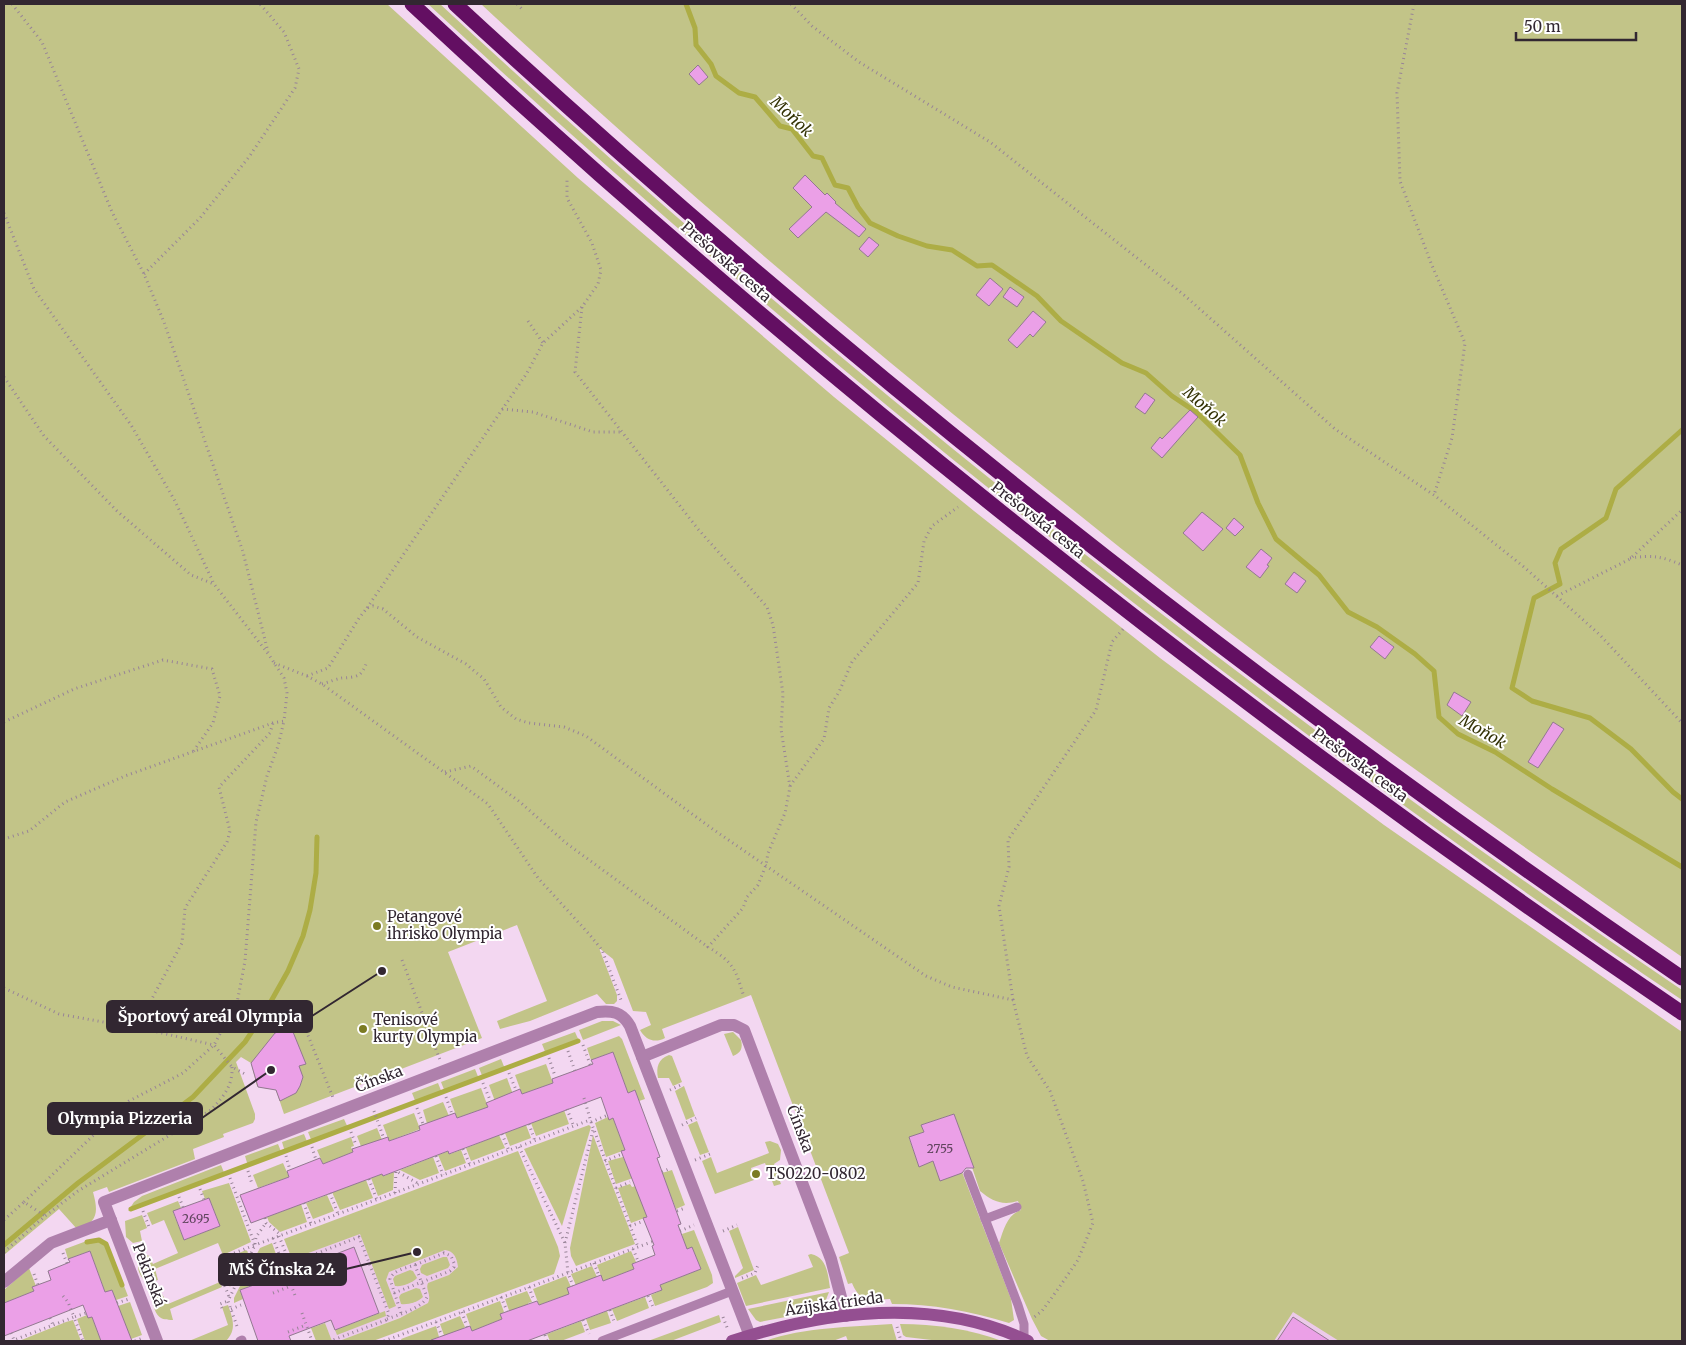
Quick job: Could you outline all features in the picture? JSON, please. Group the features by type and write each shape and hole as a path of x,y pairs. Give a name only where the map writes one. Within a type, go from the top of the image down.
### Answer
{"highway":[{"name":"Prešovská cesta","path":"412,4 476,64 650,219 773,325 977,494 1187,658 1330,765 1564,933 1682,1013"},
{"name":"Prešovská cesta","path":"455,4 639,169 862,362 992,468 1176,613 1327,726 1477,835 1682,978"}],"street":[{"name":"Čínska","path":"104,1202 597,1012 604,1011 623,1015 630,1026"},
{"name":"Čínska","path":"642,1057 721,1025 734,1025 744,1030 828,1250 846,1316"},
{"path":"630,1026 750,1336"},
{"name":"Pekinská","path":"104,1202 157,1341"},
{"path":"4,1282 51,1244 111,1220"},
{"name":"Ázijská trieda","path":"732,1341 810,1321 891,1312 942,1316 988,1326 1026,1340"}],"lane":[{"path":"968,1174 1018,1305 1024,1324 1026,1340"},
{"path":"985,1220 1017,1207"},
{"path":"602,1341 732,1291"}],"path":[{"path":"12,4 42,42 112,212 144,274 168,331 243,552 269,655"},
{"path":"144,274 200,218 249,157 295,88 299,69 284,32 260,4"},
{"path":"517,4 522,9"},
{"path":"791,4 812,26 859,62 990,142 1184,296 1335,429 1434,495 1524,567 1600,636 1682,723"},
{"path":"1414,4 1397,93 1400,181 1431,263 1465,343 1452,438 1434,495"},
{"path":"307,676 328,668 359,618 527,372 543,343 582,307 598,284 600,270 592,243 567,198 568,178"},
{"path":"4,213 34,289 131,426 174,501 214,584 269,655 284,678 288,693 278,746 267,776 256,822 245,961 236,1003 214,1045 183,1072 129,1101 4,1220"},
{"path":"582,307 575,372 698,529 767,607 773,625 783,694 781,729 790,786 785,813 768,853 766,865 758,885 748,897 743,908 708,947"},
{"path":"528,321 543,343"},
{"path":"4,377 44,436 117,511 191,576 214,584"},
{"path":"502,409 533,412 593,432 622,432"},
{"path":"790,786 824,738 830,708 852,662 918,583 924,541 932,526 958,507"},
{"path":"1557,596 1630,558 1682,510"},
{"path":"1630,558 1664,557 1682,565"},
{"path":"367,608 373,606 383,609 417,637 466,664 484,679 501,707 516,719 529,723 564,727 586,736 714,830 926,976 952,987 1013,1000"},
{"path":"1026,1340 1032,1319 1047,1304 1078,1260 1093,1223 1083,1181 1050,1091 1027,1056 1013,1000 999,906 1010,867 1008,840 1096,710 1112,642 1122,629"},
{"path":"4,722 74,689 163,660 212,670 220,696 213,723 193,752"},
{"path":"322,684 341,678 354,678 364,671 367,661"},
{"path":"273,663 322,684 488,804 538,878 590,934 602,950 630,1026"},
{"path":"4,839 30,831 65,802 125,776 272,723 284,721"},
{"path":"153,1031 149,1004 182,943 185,908 227,842 230,831 219,787 270,733 272,723"},
{"path":"445,772 471,766 520,802 566,843 708,947 726,958 737,973 744,997"},
{"path":"402,960 442,1063"},
{"path":"4,988 59,1014 153,1031 214,1045 231,1066 245,1074"},
{"path":"295,1003 333,1096"},
{"path":"583,1045 591,1067"},
{"path":"568,1051 575,1071"},
{"path":"549,1058 555,1076"},
{"path":"4,1252 45,1216 78,1192 211,1110 224,1096 230,1084 231,1066"},
{"path":"509,1073 516,1090"},
{"path":"484,1083 490,1100"},
{"path":"446,1097 452,1114"},
{"path":"584,1098 590,1121 638,1247"},
{"path":"370,1100 384,1139"},
{"path":"417,1108 423,1124"},
{"path":"568,1109 574,1126"},
{"path":"223,1261 224,1257 273,1238 608,1115"},
{"path":"529,1124 535,1141"},
{"path":"573,1286 568,1272 565,1243 593,1128"},
{"path":"351,1132 356,1145"},
{"path":"502,1134 509,1151"},
{"path":"312,1147 316,1160"},
{"path":"519,1147 565,1243"},
{"path":"463,1149 470,1165"},
{"path":"605,1161 622,1154"},
{"path":"286,1156 290,1170"},
{"path":"436,1156 443,1175"},
{"path":"248,1171 252,1184"},
{"path":"395,1193 396,1171 419,1184"},
{"path":"230,1178 255,1245"},
{"path":"368,1179 377,1200"},
{"path":"616,1188 630,1182"},
{"path":"200,1189 204,1200"},
{"path":"330,1193 338,1214"},
{"path":"180,1197 183,1207"},
{"path":"24,1202 45,1216"},
{"path":"304,1203 312,1224"},
{"path":"677,1211 689,1206"},
{"path":"143,1211 149,1227"},
{"path":"265,1218 266,1223 280,1236 295,1276 310,1271 305,1258 360,1237 389,1314 386,1320"},
{"path":"630,1226 644,1221"},
{"path":"222,1308 220,1304 229,1299 255,1245 256,1238 266,1223"},
{"path":"680,1230 696,1225"},
{"path":"273,1238 296,1298"},
{"path":"384,1341 654,1241"},
{"path":"51,1244 55,1250 61,1248 68,1266"},
{"path":"633,1249 638,1261"},
{"path":"394,1293 450,1270 454,1267 451,1256 444,1253 391,1275 390,1279 394,1293 401,1313"},
{"path":"594,1263 599,1276"},
{"path":"334,1341 386,1320 425,1301 427,1297 414,1265"},
{"path":"223,1281 241,1341"},
{"path":"273,1293 291,1286"},
{"path":"529,1287 534,1301"},
{"path":"128,1291 134,1306"},
{"path":"63,1296 68,1302 83,1341"},
{"path":"648,1296 654,1310"},
{"path":"501,1297 507,1311"},
{"path":"117,1303 131,1299"},
{"path":"231,1309 241,1305"},
{"path":"610,1310 615,1324"},
{"path":"462,1312 467,1326"},
{"path":"11,1333 14,1341 86,1313"},
{"path":"302,1313 312,1341"},
{"path":"50,1318 53,1325"},
{"path":"583,1320 589,1334"},
{"path":"436,1322 442,1336"},
{"path":"896,1324 901,1341"},
{"path":"288,1332 306,1325"},
{"path":"143,1330 147,1341"},
{"path":"545,1335 547,1341"},
{"path":"397,1336 399,1341"}],"shaded area":[{"path":"513,1170 548,1261 339,1341 332,1341 325,1323 311,1328 285,1259 291,1256 288,1247"},
{"path":"1292,1300 1355,1341 1260,1341"}],"green space":[{"path":"4,4 387,4 578,178 834,397 974,511 1160,658 1384,825 1682,1032 1682,1341 1339,1341 1293,1312 1274,1341 1050,1341 1041,1336 1032,1319 999,1243 1009,1219 1021,1210 1018,1201 998,1202 980,1191 954,1114 921,1125 924,1132 909,1138 919,1166 933,1161 962,1172 1011,1299 1014,1320 1009,1323 951,1309 922,1305 892,1304 890,1299 867,1299 859,1294 852,1283 848,1284 839,1257 849,1253 751,995 662,1029 665,1038 657,1041 650,1040 640,1030 651,1025 646,1012 633,1011 613,959 599,948 617,995 617,1001 614,1004 606,1004 597,994 530,1021 500,1029 497,1021 547,1001 517,925 448,952 482,1038 284,1114 275,1087 268,1089 257,1086 251,1063 241,1057 236,1062 255,1114 253,1123 223,1134 224,1137 193,1149 195,1159 109,1192 107,1187 93,1192 96,1205 95,1215 84,1226 77,1229 59,1209 4,1255"},
{"path":"428,4 440,4 587,138 736,268 888,396 1042,521 1358,761 1519,877 1682,990 1682,1000 1517,886 1354,769 1194,649 1036,526 880,400 727,271 576,139"},
{"path":"481,4 1682,4 1682,957 1528,850 1375,740 1196,607 1118,546 843,323 696,198"},
{"path":"602,1021 613,1021 621,1025 583,1040 579,1030"},
{"path":"575,1032 579,1041 546,1054 542,1044"},
{"path":"733,1032 741,1040 742,1045 740,1052 733,1056 724,1034"},
{"path":"619,1036 622,1039 645,1099 639,1101 635,1090 628,1093 613,1052 591,1060 587,1048"},
{"path":"669,1055 672,1056 682,1082 673,1086 669,1078 658,1078 657,1074 660,1061"},
{"path":"501,1059 505,1069 483,1078 479,1068"},
{"path":"546,1064 553,1083 522,1094 515,1075"},
{"path":"475,1069 479,1079 445,1092 441,1082"},
{"path":"507,1078 514,1097 496,1104 489,1085"},
{"path":"438,1083 442,1093 416,1103 412,1093"},
{"path":"684,1086 695,1116 686,1120 675,1091"},
{"path":"481,1088 488,1107 457,1118 450,1099"},
{"path":"443,1102 449,1116 428,1127 423,1110"},
{"path":"564,1110 569,1124 536,1136 531,1123"},
{"path":"414,1113 420,1129 389,1141 383,1125"},
{"path":"608,1117 610,1119 613,1118 625,1150 606,1157 595,1123"},
{"path":"344,1119 348,1128 312,1142 308,1132"},
{"path":"697,1121 709,1152 700,1155 688,1125"},
{"path":"526,1125 531,1138 510,1146 505,1133"},
{"path":"589,1125 591,1127 562,1226 524,1149"},
{"path":"377,1128 382,1140 362,1149 357,1136"},
{"path":"304,1134 308,1144 285,1152 282,1142"},
{"path":"499,1135 505,1148 471,1161 466,1148"},
{"path":"593,1135 635,1244 576,1266 571,1256 570,1248"},
{"path":"351,1137 354,1146 351,1147 353,1152 323,1164 317,1150"},
{"path":"770,1141 778,1144 781,1150 780,1160 774,1164 781,1184 774,1186 765,1163 751,1168 754,1180 715,1194 702,1161 711,1157 717,1173 769,1153 765,1142"},
{"path":"278,1144 282,1154 248,1166 245,1156"},
{"path":"461,1150 466,1163 445,1171 438,1155 449,1151 450,1154"},
{"path":"518,1151 558,1247 560,1256 554,1274 373,1341 339,1341 400,1318 428,1303 428,1283 449,1275 458,1267 456,1258 453,1253 445,1250 389,1272 386,1280 396,1306 389,1309 360,1234 292,1259 284,1239"},
{"path":"433,1157 439,1173 420,1180 400,1170"},
{"path":"623,1157 633,1178 616,1184 608,1161"},
{"path":"283,1163 289,1177 258,1188 253,1175"},
{"path":"221,1165 225,1175 128,1211 134,1202 142,1196"},
{"path":"672,1170 685,1205 676,1209 662,1173"},
{"path":"394,1172 393,1190 378,1196 371,1178"},
{"path":"366,1180 373,1198 340,1210 332,1192"},
{"path":"229,1183 251,1242 223,1255 218,1243 155,1269 158,1280 150,1282 144,1280 139,1273 138,1266 144,1257 148,1255 153,1264 178,1253 164,1220 152,1225 147,1213 178,1201 181,1208 173,1212 184,1240 220,1226 209,1198 205,1199 202,1191"},
{"path":"630,1184 632,1187 636,1186 647,1217 631,1223 618,1188"},
{"path":"327,1195 334,1211 313,1219 306,1203"},
{"path":"301,1204 307,1222 280,1232 269,1222 267,1217"},
{"path":"142,1215 147,1228 140,1231 142,1241 133,1243 126,1237 125,1221"},
{"path":"738,1227 754,1270 735,1278 743,1268 729,1231"},
{"path":"694,1230 712,1275 713,1283 707,1287 655,1306 651,1295 662,1290 660,1285 701,1269 692,1247 686,1250 682,1234"},
{"path":"92,1239 100,1239 107,1243 128,1296 116,1300 112,1290 105,1292 90,1251 68,1259 65,1249"},
{"path":"272,1243 287,1285 272,1290 268,1279 240,1290 243,1299 234,1303 234,1298 243,1280 256,1275 252,1263 260,1248"},
{"path":"246,1250 248,1252 230,1287 226,1280 232,1277 225,1259"},
{"path":"631,1251 636,1262 632,1264 634,1269 603,1281 597,1265"},
{"path":"811,1254 824,1263 830,1288 746,1306 737,1283 756,1275 761,1285 813,1267 808,1255"},
{"path":"447,1257 450,1265 448,1268 427,1276 421,1273 422,1265"},
{"path":"592,1266 597,1277 578,1290 571,1274"},
{"path":"29,1268 36,1286 32,1287 34,1291 4,1303 4,1290"},
{"path":"410,1270 413,1271 417,1278 407,1284 395,1286 393,1279 395,1276"},
{"path":"566,1276 571,1287 569,1294 539,1305 533,1289"},
{"path":"220,1282 222,1287 170,1309 173,1320 162,1318 154,1309 153,1305 156,1297 162,1294 168,1304"},
{"path":"416,1288 420,1289 423,1297 413,1303 401,1304 399,1297 401,1294"},
{"path":"527,1291 532,1302 528,1303 530,1309 511,1316 505,1299"},
{"path":"829,1292 824,1305 817,1311 760,1322 756,1320 748,1309"},
{"path":"645,1297 649,1308 617,1321 612,1309"},
{"path":"500,1301 504,1312 501,1314 502,1319 472,1331 466,1314"},
{"path":"130,1302 142,1335 131,1339 118,1306"},
{"path":"228,1305 233,1328 226,1341 189,1341 228,1325 222,1307"},
{"path":"385,1311 386,1316 337,1335 335,1330"},
{"path":"607,1311 611,1323 590,1330 586,1319"},
{"path":"87,1315 89,1318 92,1317 101,1341 85,1341 77,1319"},
{"path":"719,1315 721,1322 671,1341 648,1341"},
{"path":"460,1316 465,1327 462,1329 463,1334 446,1341 440,1324"},
{"path":"73,1320 81,1341 19,1341 66,1322"},
{"path":"581,1321 585,1332 561,1341 550,1341 547,1334"},
{"path":"325,1323 332,1341 316,1341 311,1328"},
{"path":"892,1324 897,1341 848,1341 846,1336 833,1341 765,1341 812,1330"},
{"path":"900,1324 952,1328 1002,1341 940,1341 906,1337 903,1335"},
{"path":"436,1326 439,1337 436,1338 437,1341 402,1341 401,1339"}],"building":[{"path":"698,65 708,77 699,85 689,74"},
{"path":"805,175 825,195 827,193 835,203 866,229 859,237 826,212 798,238 789,229 812,207 793,188"},
{"path":"869,237 879,245 868,257 859,249"},
{"path":"990,278 1003,289 989,306 976,295"},
{"path":"1010,287 1024,297 1017,307 1003,297"},
{"path":"1033,311 1046,322 1033,337 1030,334 1017,348 1008,340"},
{"path":"1145,393 1155,400 1145,414 1135,407"},
{"path":"1190,410 1198,417 1162,458 1151,448 1160,437 1162,439"},
{"path":"1202,512 1223,529 1203,551 1183,533"},
{"path":"1234,518 1244,527 1235,536 1226,528"},
{"path":"1261,549 1272,558 1267,565 1269,566 1260,578 1246,567"},
{"path":"1294,572 1306,581 1297,593 1285,584"},
{"path":"1379,636 1394,647 1385,659 1370,647"},
{"path":"1454,692 1471,702 1462,716 1447,705"},
{"path":"1553,722 1564,729 1538,768 1528,762"},
{"path":"291,1027 306,1064 299,1066 303,1077 296,1093 280,1101 276,1090 258,1087 251,1063 275,1033"},
{"path":"613,1052 628,1093 635,1090 660,1157 657,1158 681,1224 678,1225 687,1249 692,1247 701,1269 660,1285 662,1290 527,1341 431,1341 470,1326 472,1331 502,1319 500,1314 537,1301 539,1305 569,1294 567,1288 601,1275 603,1281 634,1269 632,1264 655,1255 652,1246 654,1245 643,1218 647,1217 621,1151 625,1150 613,1118 609,1120 601,1097 449,1154 448,1151 251,1223 240,1195 289,1177 287,1171 320,1158 323,1164 353,1152 352,1149 388,1137 389,1141 420,1130 419,1126 455,1113 457,1118 488,1107 486,1103 520,1089 522,1094 553,1083 552,1079 593,1064 591,1060"},
{"path":"954,1114 974,1168 966,1168 962,1173 940,1181 933,1161 919,1167 909,1137 924,1132 921,1125"},
{"path":"209,1198 220,1226 184,1240 173,1211"},
{"path":"354,1247 379,1313 335,1330 331,1320 289,1336 291,1341 258,1341 240,1290 276,1277 280,1285 313,1273 310,1264"},
{"path":"90,1251 105,1292 112,1290 132,1341 101,1341 92,1317 88,1318 83,1305 4,1336 4,1303 34,1291 32,1287 51,1280 48,1271 70,1262 68,1259"},
{"path":"1293,1317 1330,1341 1277,1341"}],"waterway":[{"name":"Moňok","path":"686,4 695,28 696,45 711,64 716,76 739,93 755,97 780,126 792,129 813,156 822,158 835,185 848,188 858,207 870,223 898,236 927,246 952,250 977,266 992,265 1037,296 1061,321 1122,363 1146,373 1172,396 1196,412 1240,455 1258,503 1276,539 1319,575 1348,612 1377,627 1415,654 1434,671 1439,717 1458,734 1495,752 1552,789 1682,867"},
{"path":"1682,430 1616,489 1606,518 1561,549 1555,563 1560,584 1534,598 1512,688 1532,701 1590,718 1631,749 1682,799"},
{"path":"4,1245 78,1183 193,1097 245,1042 265,1012 288,971 303,936 310,910 316,873 317,837"},
{"path":"131,1209 578,1041"},
{"path":"87,1242 99,1240 106,1244 122,1285"}],"place":[{"name":"Petangové ihrisko Olympia","path":"377,926"},
{"name":"Športový areál Olympia","path":"382,971"},
{"name":"Tenisové kurty Olympia","path":"363,1029"},
{"name":"Olympia Pizzeria","path":"271,1070"},
{"name":"TS0220-0802","path":"756,1174"},
{"name":"MŠ Čínska 24","path":"417,1252"}]}
